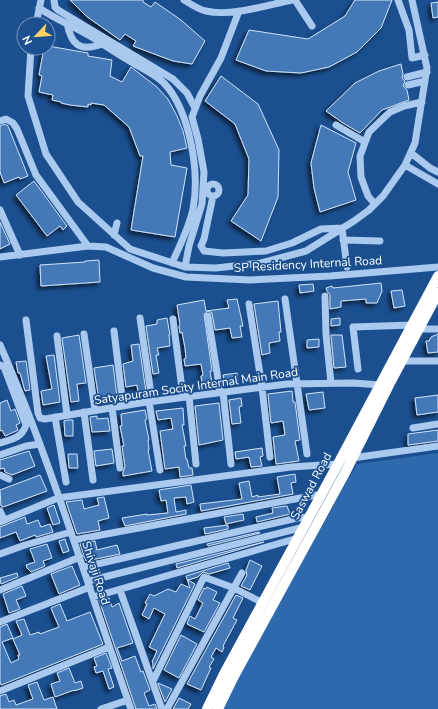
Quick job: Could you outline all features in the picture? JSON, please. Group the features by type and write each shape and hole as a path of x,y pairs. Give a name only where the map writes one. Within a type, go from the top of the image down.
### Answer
{"highway":[{"name":"Saswad Road","path":"218,709 233,678 352,458 402,360 438,276"},
{"name":"Saswad Road","path":"207,709 224,674 380,385 415,327 437,298"}],"street":[{"path":"38,16 42,0"},
{"path":"54,0 55,7 58,10 174,79 187,93 195,108"},
{"path":"184,0 206,11 228,12 293,0 312,26"},
{"path":"398,0 409,30 412,58 425,55"},
{"path":"30,56 28,96 46,154 78,202 114,235 130,249 185,267 216,268 261,263 306,251 354,221 383,196 405,165 415,143 427,72 425,55 412,0"},
{"path":"39,8 67,23 163,82 175,97 186,125 191,145 195,194 193,208 185,236 172,263"},
{"path":"185,267 189,246 205,190 204,172 192,117 200,96 221,58 239,11"},
{"path":"67,23 70,38 75,44 84,48 91,48 102,44"},
{"path":"425,81 407,81 427,72"},
{"path":"375,204 368,196 361,177 360,156 369,132 390,112 404,106 422,102"},
{"path":"0,121 6,119 13,123 17,129 36,175 88,246"},
{"path":"336,125 365,142"},
{"path":"411,153 430,168 438,172"},
{"path":"405,165 438,184"},
{"path":"205,190 211,184 217,185 219,192 217,195 213,196"},
{"path":"205,190 209,195 213,196"},
{"path":"213,196 204,239 201,246 204,251 223,253 266,251 292,243 321,229 342,228"},
{"path":"0,212 20,255"},
{"path":"114,235 117,223"},
{"path":"342,228 347,267"},
{"path":"343,240 380,241"},
{"name":"SP Residency Internal Road","path":"0,257 88,246 106,247 153,268 186,277 250,280 330,276 438,267"},
{"path":"325,296 326,334 331,383"},
{"path":"285,299 307,454"},
{"path":"249,304 262,387 270,457"},
{"path":"208,316 231,464"},
{"path":"140,318 160,470"},
{"path":"173,319 196,464"},
{"name":"Satyapuram Socity Internal Main Road","path":"26,320 40,418 45,419 151,401 296,383 380,385"},
{"path":"358,369 353,327 415,327 438,329"},
{"path":"114,331 123,406"},
{"path":"84,334 95,410"},
{"path":"57,336 67,415"},
{"name":"Shivaji Road","path":"0,346 20,391 40,444 58,498 84,567 131,709"},
{"path":"402,360 438,361"},
{"path":"0,364 4,367 26,425 20,436 0,443"},
{"path":"112,408 120,468"},
{"path":"84,412 93,480"},
{"path":"55,417 66,482"},
{"path":"412,428 438,424"},
{"path":"0,455 26,446 40,444"},
{"path":"352,458 438,446"},
{"path":"0,511 2,521 58,498 291,467 338,464"},
{"path":"0,476 9,479"},
{"path":"74,540 322,494"},
{"path":"84,567 298,518 310,517"},
{"path":"0,622 89,584 304,527"},
{"path":"0,554 71,532"},
{"path":"93,597 298,538"},
{"path":"0,590 80,557"},
{"path":"167,709 242,573"},
{"path":"153,681 204,576 234,588 263,603"},
{"path":"120,590 162,709"},
{"path":"1,688 110,646"},
{"path":"101,709 128,700"}],"shaded area":[{"path":"438,453 438,709 223,709 232,685 357,464"}],"building":[{"path":"70,0 143,0 143,2 151,7 155,2 181,20 205,41 192,64 173,61 133,46 136,41 125,34 120,40 86,16"},
{"path":"355,0 392,0 381,28 357,52 329,67 301,73 266,71 236,60 249,30 308,39 345,16"},
{"path":"438,2 438,17 433,18 431,3"},
{"path":"56,47 88,53 88,56 112,60 110,76 122,82 131,67 157,87 168,99 183,131 187,148 170,152 171,165 187,168 175,237 131,230 143,156 140,156 129,127 104,105 91,103 91,105 88,104 88,107 70,105 52,100 53,95 39,92 42,76 39,75 43,56 56,56"},
{"path":"401,64 403,74 402,78 405,81 403,86 407,90 409,100 382,110 360,133 326,111 355,83 379,71"},
{"path":"221,76 258,104 279,150 278,197 261,241 231,221 248,195 249,159 235,124 205,101"},
{"path":"5,124 8,126 28,176 20,179 19,177 4,183 0,172 0,126"},
{"path":"321,125 356,143 348,172 356,200 320,212 314,188 311,163"},
{"path":"34,181 67,226 63,230 60,226 47,236 16,195"},
{"path":"0,222 10,244 0,249"},
{"path":"99,260 100,282 41,286 40,265"},
{"path":"381,283 382,291 377,303 366,303 366,299 341,301 341,307 330,309 330,295 326,288 332,286 333,288"},
{"path":"313,284 314,291 300,293 299,285"},
{"path":"402,290 405,306 394,308 391,291"},
{"path":"237,299 243,326 240,326 242,337 232,338 230,328 215,330 212,313 208,311 204,314 212,371 210,371 212,383 202,384 201,376 203,375 201,364 185,366 185,348 182,332 180,333 177,305 204,300 206,311 229,308 227,300"},
{"path":"278,301 281,332 279,332 280,341 269,343 270,353 262,355 254,304"},
{"path":"167,318 170,346 157,348 159,355 156,355 159,373 153,374 146,326 157,324 157,320"},
{"path":"340,318 340,325 331,326 331,319"},
{"path":"438,334 438,352 428,353 426,341 429,341 431,337"},
{"path":"79,335 86,383 77,384 79,401 71,402 62,338"},
{"path":"331,335 342,335 346,367 334,368"},
{"path":"319,339 319,347 307,348 307,340"},
{"path":"139,344 146,392 138,393 137,385 126,387 123,364 133,361 131,345"},
{"path":"54,355 60,402 43,405 41,391 52,389 46,356"},
{"path":"26,361 30,390 25,391 20,373 18,373 16,362"},
{"path":"113,365 117,397 99,400 94,368"},
{"path":"237,373 238,382 225,384 223,375"},
{"path":"292,391 300,440 295,441 299,461 276,464 273,437 285,435 283,421 271,423 268,394"},
{"path":"323,392 325,408 309,410 306,394"},
{"path":"438,395 438,412 417,415 415,398"},
{"path":"241,398 242,406 239,407 241,423 232,424 229,400"},
{"path":"7,400 11,411 15,409 20,423 16,425 18,430 5,436 2,430 0,431 0,403"},
{"path":"219,403 223,440 199,445 195,406"},
{"path":"183,408 184,425 182,425 186,446 184,446 186,459 189,468 192,468 193,475 180,477 179,467 165,469 160,431 173,429 171,418 158,420 156,411"},
{"path":"145,410 147,419 145,420 149,440 148,450 152,471 123,476 125,467 122,446 124,446 120,426 122,426 121,414"},
{"path":"97,416 97,419 108,418 110,431 92,432 90,417"},
{"path":"73,420 73,436 65,436 64,421"},
{"path":"438,430 438,441 408,445 408,434"},
{"path":"262,448 263,456 260,457 262,466 251,467 249,457 236,459 235,452"},
{"path":"112,449 114,463 96,466 94,451"},
{"path":"29,451 35,466 12,475 5,472 4,468 0,469 0,460"},
{"path":"68,454 77,454 78,468 69,468"},
{"path":"295,474 296,482 291,483 293,494 201,511 200,504 242,499 239,483 249,481 252,497 258,495 258,497 280,494 277,477"},
{"path":"40,475 47,491 3,507 1,506 0,490"},
{"path":"191,485 194,502 187,504 186,497 174,498 176,512 186,510 186,514 125,526 122,518 147,514 168,513 166,500 161,501 159,490"},
{"path":"104,497 109,518 98,521 100,530 77,534 66,502 82,500 84,509 99,505 97,498"},
{"path":"54,505 60,523 53,525 47,508"},
{"path":"287,506 290,514 257,522 256,517 273,513 272,508"},
{"path":"243,514 244,520 226,524 224,517"},
{"path":"25,517 27,524 38,520 41,527 50,524 53,532 36,537 35,535 20,541 16,532 0,538 0,527"},
{"path":"228,525 228,529 205,534 204,528"},
{"path":"260,533 208,546 207,544"},
{"path":"65,539 69,551 63,553 59,541"},
{"path":"95,541 97,550 117,545 120,554 86,561 80,544"},
{"path":"264,542 177,568 176,564"},
{"path":"47,544 52,558 43,561 45,566 31,572 26,565 35,562 30,549"},
{"path":"250,560 262,566 250,590 241,586 247,575 246,570"},
{"path":"228,563 230,568 209,574 203,572 198,577 188,580 195,584 153,669 152,662 157,651 149,647 165,614 154,608 149,619 142,615 147,604 145,603 150,594 154,596 168,589 176,592 181,584 190,588 186,576"},
{"path":"72,566 80,585 59,594 51,574"},
{"path":"17,573 18,577 1,584 0,578"},
{"path":"22,586 26,596 16,600 20,609 9,613 3,594"},
{"path":"207,587 217,592 213,600 220,603 204,632 187,624 190,616 195,619 203,603 198,600 204,588 206,589"},
{"path":"236,595 243,598 233,618 237,620 223,646 222,652 216,648 211,657 214,659 209,667 211,668 201,690 187,684"},
{"path":"109,598 112,607 119,603 133,643 117,648 122,661 135,656 141,672 143,671 150,690 144,693 149,706 155,704 157,709 136,709 99,600"},
{"path":"60,604 67,621 90,612 103,644 1,685 0,627 7,624 13,638 2,642 11,663 19,659 18,655 20,655 13,639 22,635 16,621 24,619 30,635 39,632 40,634 59,627 51,608"},
{"path":"181,635 197,644 179,678 164,670"},
{"path":"106,653 112,668 108,669 114,687 109,689 103,671 96,673 94,667 97,666 94,658"},
{"path":"69,668 75,683 81,681 83,688 55,697 51,684 60,681 57,673"},
{"path":"37,682 44,700 53,697 57,709 0,709 0,696 6,694 9,702 14,700 16,705 33,699 28,685"},
{"path":"158,684 172,689 165,702"},
{"path":"179,698 191,704 188,709 173,709"}]}
